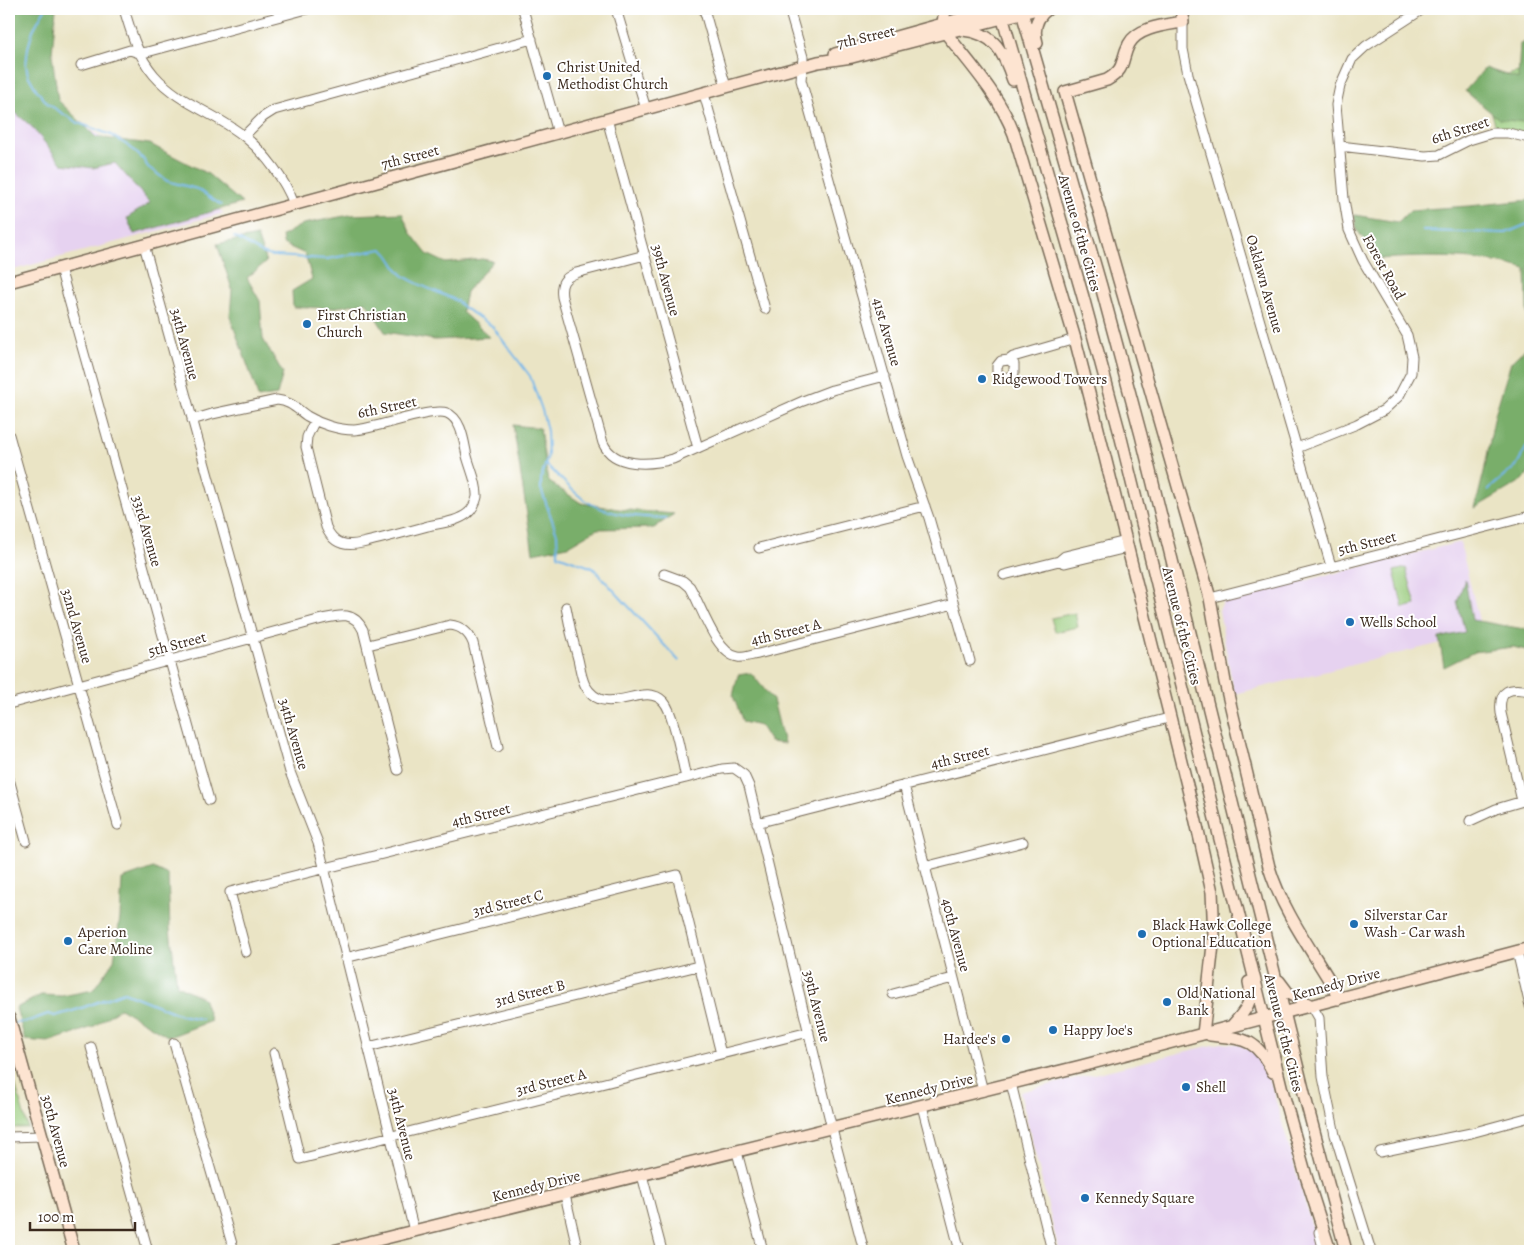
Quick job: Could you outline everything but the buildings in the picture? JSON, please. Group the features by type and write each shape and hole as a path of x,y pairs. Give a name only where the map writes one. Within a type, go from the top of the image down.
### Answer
{"main road":[{"path":"945,9 947,28 995,96 1010,123 1020,151 1075,340 1209,879 1214,907 1213,949 1203,1034 1247,1041 1262,1052 1286,1103"},
{"path":"969,16 981,9"},
{"name":"7th Street","path":"947,28 969,16 1037,9"},
{"path":"1048,9 1038,19 1035,33 1049,86 1058,137"},
{"name":"Oaklawn Avenue","path":"1181,9 1183,22"},
{"name":"Avenue of the Cities","path":"1022,11 1101,286 1141,435 1284,1013 1346,1251"},
{"name":"7th Street","path":"9,282 704,94 726,86 818,62 852,57 999,12"},
{"name":"Avenue of the Cities","path":"999,12 1085,306 1122,443 1264,1019 1310,1190 1330,1251"},
{"name":"Avenue of the Cities","path":"1183,22 1139,34 1128,44 1122,65 1115,74 1107,80 1065,92 1210,598 1225,682 1272,878 1286,906 1334,988 1338,999"},
{"path":"947,28 980,33 1002,52 1031,138 1054,198"},
{"path":"1222,846 1231,902 1251,993 1248,1006 1230,1027"},
{"name":"Kennedy Drive","path":"334,1251 360,1248 414,1231 983,1091 1530,948"},
{"path":"1275,974 1288,993 1312,1006"},
{"name":"30th Avenue","path":"9,1018 74,1251"}],"street":[{"path":"124,9 139,53 153,74 177,97 244,136 264,156 289,191 294,204"},
{"path":"81,65 130,50 139,53 307,9"},
{"path":"523,9 558,133"},
{"path":"616,9 646,109"},
{"path":"704,9 726,86"},
{"name":"41st Avenue","path":"790,9 803,57 801,80 907,456 925,506 970,661"},
{"name":"Forest Road","path":"1297,448 1379,413 1399,396 1411,373 1412,357 1407,335 1363,260 1349,230 1336,105 1340,86 1352,59 1366,46 1423,9"},
{"name":"Oaklawn Avenue","path":"1183,22 1183,49 1188,74 1331,566"},
{"path":"244,136 263,117 278,109 532,39"},
{"path":"704,94 765,309"},
{"name":"39th Avenue","path":"607,119 698,448"},
{"name":"6th Street","path":"1340,146 1425,156 1439,154 1469,140 1492,133 1508,133 1529,138"},
{"name":"34th Avenue","path":"144,245 290,772 312,826 324,868 414,1231"},
{"path":"645,254 570,275 563,282 562,297 603,442 610,454 629,461 652,463 673,459 803,401 832,390 885,376"},
{"name":"33rd Avenue","path":"60,268 209,800"},
{"path":"1009,360 1013,357 1075,340"},
{"name":"6th Street","path":"192,420 277,400 287,401 315,420 342,429 362,429 430,413 442,412 454,419 460,430 477,497 470,512 455,520 362,543 348,545 339,543 331,536 326,527 307,455 307,437 315,420"},
{"name":"32nd Avenue","path":"9,435 118,825"},
{"path":"759,548 925,506"},
{"name":"5th Street","path":"1210,598 1530,516"},
{"path":"1004,575 1059,561 1065,563 1126,545"},
{"name":"4th Street A","path":"664,574 683,581 690,587 719,642 726,651 738,657 767,652 954,604"},
{"path":"566,607 582,677 588,689 602,699 613,702 648,694 657,696 662,700 670,713 686,778"},
{"name":"5th Street","path":"9,704 338,615 354,618 361,626 368,645"},
{"path":"398,770 368,645 450,625 460,627 471,638 473,643 498,747"},
{"path":"1470,821 1496,809 1526,800 1500,706 1502,697 1510,690 1530,691"},
{"name":"4th Street","path":"757,823 1169,718"},
{"name":"4th Street","path":"246,952 230,892 686,778 730,768 738,770"},
{"name":"39th Avenue","path":"738,770 746,780 864,1251"},
{"path":"9,779 26,840"},
{"name":"40th Avenue","path":"904,785 983,1091"},
{"path":"924,867 1024,842"},
{"name":"3rd Street C","path":"345,958 677,875 698,966"},
{"path":"1517,951 1530,1006"},
{"path":"698,966 721,1054"},
{"name":"3rd Street B","path":"368,1047 698,966"},
{"path":"894,994 953,978"},
{"name":"Avenue of the Cities","path":"1312,1006 1318,1018 1323,1077 1335,1135 1371,1251"},
{"name":"3rd Street A","path":"274,1053 300,1158 809,1032"},
{"path":"174,1043 234,1251"},
{"path":"91,1047 148,1251"},
{"path":"1011,1083 1052,1251"},
{"path":"922,1106 960,1251"},
{"path":"1380,1152 1471,1133 1530,1117"},
{"path":"9,1137 42,1136"},
{"path":"737,1152 763,1251"},
{"path":"642,1175 662,1251"},
{"path":"1310,1190 1324,1251"},
{"path":"565,1195 578,1251"}],"shaded area":[{"path":"9,36 17,84 224,213 9,271"},
{"name":"Wells School","path":"1460,542 1482,633 1234,694 1219,610 1224,601"},
{"path":"1221,1043 1241,1045 1258,1055 1271,1084 1319,1251 1059,1251 1020,1092"}],"green space":[{"path":"21,9 56,9 52,54 58,100 96,137 150,144 208,174 242,203 134,234 127,218 150,203 115,163 93,168 62,164 32,127 9,107 9,16"},
{"path":"1530,40 1530,123 1499,119 1465,91 1485,68 1518,79 1520,44"},
{"path":"1530,69 1530,151 1525,133 1496,128 1483,81"},
{"path":"1530,200 1530,471 1523,480 1475,508 1495,414 1511,362 1528,346 1526,269 1508,264 1471,259 1416,257 1378,259 1357,230 1354,215 1398,222 1410,210"},
{"path":"402,213 410,232 427,254 446,263 482,259 493,261 466,292 462,312 490,337 435,340 385,332 366,302 332,308 293,307 292,291 312,279 305,254 283,244 282,236 303,224 350,215"},
{"path":"257,236 266,262 247,278 260,301 263,339 283,373 277,395 258,398 230,317 232,289 217,244"},
{"path":"513,425 540,428 548,481 581,503 618,509 674,514 654,528 597,529 568,546 533,553"},
{"path":"1406,568 1416,605 1403,608 1394,571"},
{"path":"1465,579 1472,620 1530,630 1530,651 1513,647 1474,652 1444,667 1439,638 1465,632 1457,602"},
{"path":"1075,613 1078,627 1055,632 1051,618"},
{"path":"751,673 773,700 784,744 770,742 760,726 743,722 733,696 738,675"},
{"path":"153,868 168,875 170,929 177,985 203,998 211,1021 169,1037 120,1008 93,1027 48,1042 25,1040 16,1008 41,995 62,996 93,990 114,960 120,917 122,879"},
{"path":"9,1064 28,1128 9,1128"}],"waterway":[{"path":"45,9 33,30 26,65 28,75 48,104 76,122 111,135 130,147 143,159 148,167 167,181 197,189 221,205"},
{"path":"1423,231 1506,233 1530,223"},
{"path":"234,237 263,253 273,256"},
{"path":"275,256 327,259 382,249 404,276 457,301 492,326 530,376 542,410 547,431 548,455 541,479 541,489 557,534 558,555 593,568 679,661"},
{"path":"1488,490 1516,466 1530,441"},
{"path":"545,464 581,497 595,506 624,515 666,518"},
{"path":"14,1023 26,1022 48,1014 55,1016 124,992 181,1015 201,1019"}],"place":[{"name":"Christ United Methodist Church","path":"547,76"},
{"name":"First Christian Church","path":"307,324"},
{"name":"Ridgewood Towers","path":"982,379"},
{"name":"Wells School","path":"1350,622"},
{"name":"Silverstar Car Wash - Car wash","path":"1354,924"},
{"name":"Black Hawk College Optional Education","path":"1142,934"},
{"name":"Aperion Care Moline","path":"68,941"},
{"name":"Old National Bank","path":"1167,1002"},
{"name":"Happy Joe's","path":"1053,1030"},
{"name":"Hardee's","path":"1006,1039"},
{"name":"Shell","path":"1186,1087"},
{"name":"Kennedy Square","path":"1085,1198"}]}
